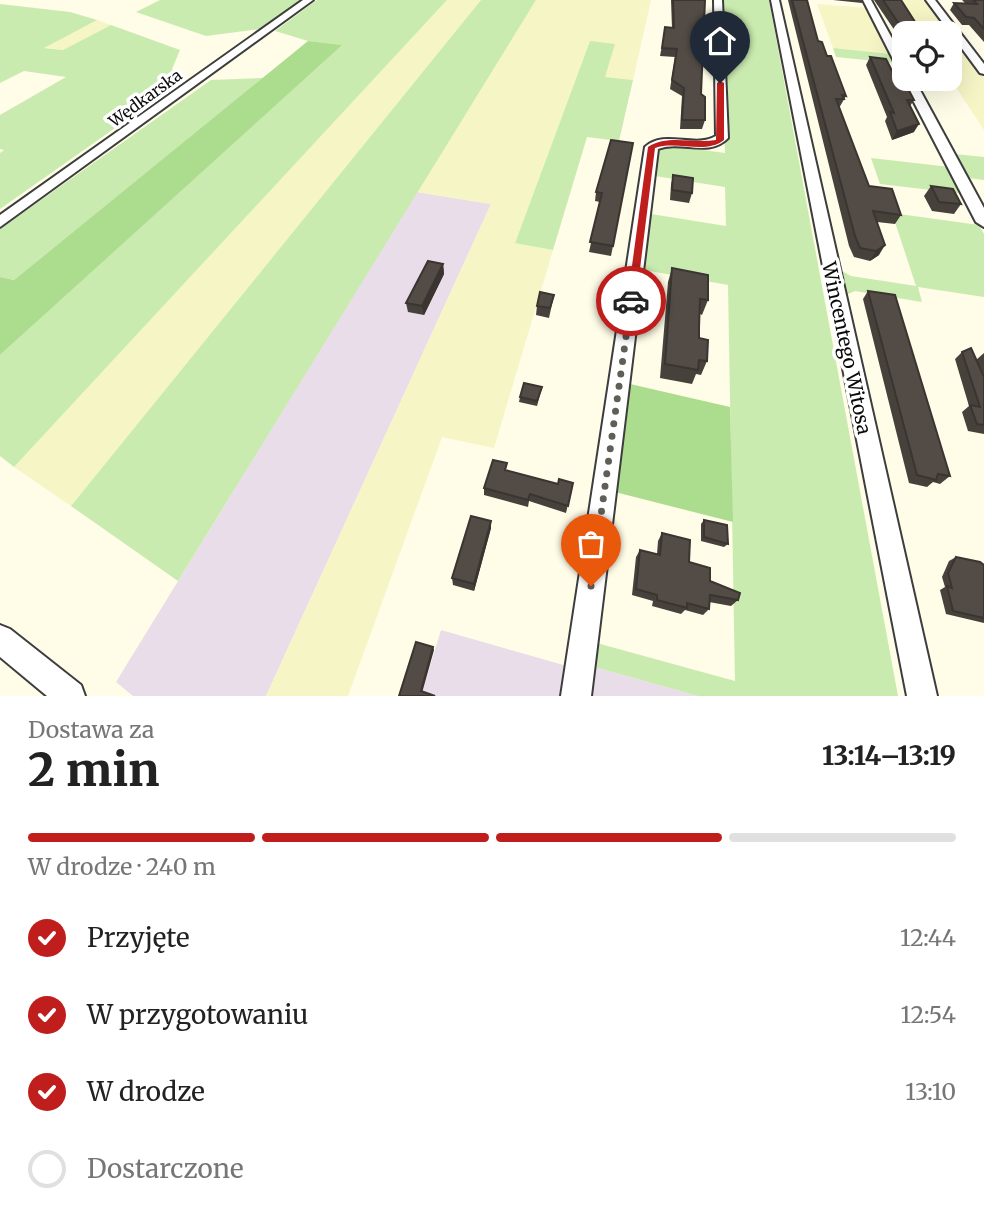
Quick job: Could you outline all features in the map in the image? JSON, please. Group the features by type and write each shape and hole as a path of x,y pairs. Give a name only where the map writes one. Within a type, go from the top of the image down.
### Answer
{"street":[{"name":"Wędkarska","path":"0,222 309,0"},
{"path":"576,696 652,147 666,142 706,145 722,138 718,0"},
{"name":"Wincentego Witosa","path":"775,0 922,696"},
{"path":"867,0 892,48"},
{"path":"930,0 984,71"},
{"path":"914,91 984,222"},
{"path":"0,639 70,696"}],"shaded area":[{"path":"417,192 491,204 266,696 133,696 116,682"},
{"path":"441,630 567,666 562,696 421,696"},
{"path":"591,666 698,696 587,696"}],"green space":[{"path":"160,0 300,0 260,29 206,36 136,12"},
{"path":"317,0 447,0 14,467 0,456 0,355 341,45 308,41 275,31"},
{"path":"447,0 481,0 71,506 14,467"},
{"path":"481,0 536,0 178,581 71,506"},
{"path":"536,0 651,0 633,80 605,77 590,41 515,242 553,250 494,448 442,437 348,696 266,696 491,204 417,192"},
{"path":"721,0 769,0 898,696 698,696 591,666 593,642 735,681 728,285 644,270 651,214 726,226 725,187 655,176 659,147 666,145 725,153"},
{"path":"899,0 926,0 942,21 913,21"},
{"path":"0,4 70,12 97,20 44,48 63,50 111,25 180,50 172,69 186,78 0,209 0,153 4,150 0,149 0,115 66,77 24,71 0,83"},
{"path":"817,4 868,8 891,54 833,48"},
{"path":"97,20 111,25 63,50 43,47"},
{"path":"308,41 342,45 0,355 0,277 14,280"},
{"path":"590,41 615,44 605,77 633,80 619,141 587,137 553,250 515,243"},
{"path":"962,46 984,74 984,130 958,91 962,91"},
{"path":"833,48 891,54 892,63 836,57"},
{"path":"263,78 14,280 0,277 0,229 211,80"},
{"path":"955,154 984,157 984,180 969,178"},
{"path":"871,158 950,167 965,194 880,184"},
{"path":"892,213 979,225 984,234 984,297 918,287 922,302 855,291 846,295 840,270 851,276 916,286"},
{"path":"630,384 730,407 733,522 615,492"}],"building":[{"path":"673,0 705,0 701,94 705,97 705,120 682,120 684,88 672,80 677,49 662,48 665,27 674,28"},
{"path":"792,0 807,0 818,41 822,42 827,56 831,56 846,96 842,95 844,99 836,99 869,186 892,189 901,215 873,211 885,245 876,251 860,248 855,236"},
{"path":"883,0 901,0 914,21 897,21"},
{"path":"973,0 984,0 984,29 974,18 966,17 954,3 977,4"},
{"path":"870,57 886,59 892,71 892,91 909,91 914,100 907,100 919,124 897,131 890,112 894,113"},
{"path":"611,140 633,143 613,246 590,242 602,193 596,192"},
{"path":"673,175 693,178 692,193 672,190"},
{"path":"931,186 953,189 961,204 939,202"},
{"path":"428,261 443,264 422,306 406,303"},
{"path":"672,268 708,275 708,300 700,299 699,328 699,338 708,340 707,361 699,360 698,370 665,364"},
{"path":"868,291 895,295 950,476 938,474 936,480 917,475"},
{"path":"540,292 554,295 550,308 537,306"},
{"path":"971,348 984,377 984,425 977,424 970,405 980,407 962,352"},
{"path":"524,383 542,387 537,401 520,397"},
{"path":"493,460 507,463 505,470 558,484 559,479 573,483 568,506 530,494 528,500 484,488"},
{"path":"471,516 491,521 474,584 452,578"},
{"path":"704,520 727,525 728,544 704,537"},
{"path":"662,533 690,540 689,562 710,568 710,581 740,593 738,600 710,595 709,609 687,603 687,608 657,600 657,595 636,589 640,550 660,555"},
{"path":"956,557 984,565 984,618 953,611 947,586 952,588 948,573"},
{"path":"416,642 433,647 421,691 435,696 399,696"}],"way so far":[{"path":"591,586 631,301"}],"route":[{"path":"631,301 652,147 661,142 701,145 719,142 722,138 720,83"}]}
